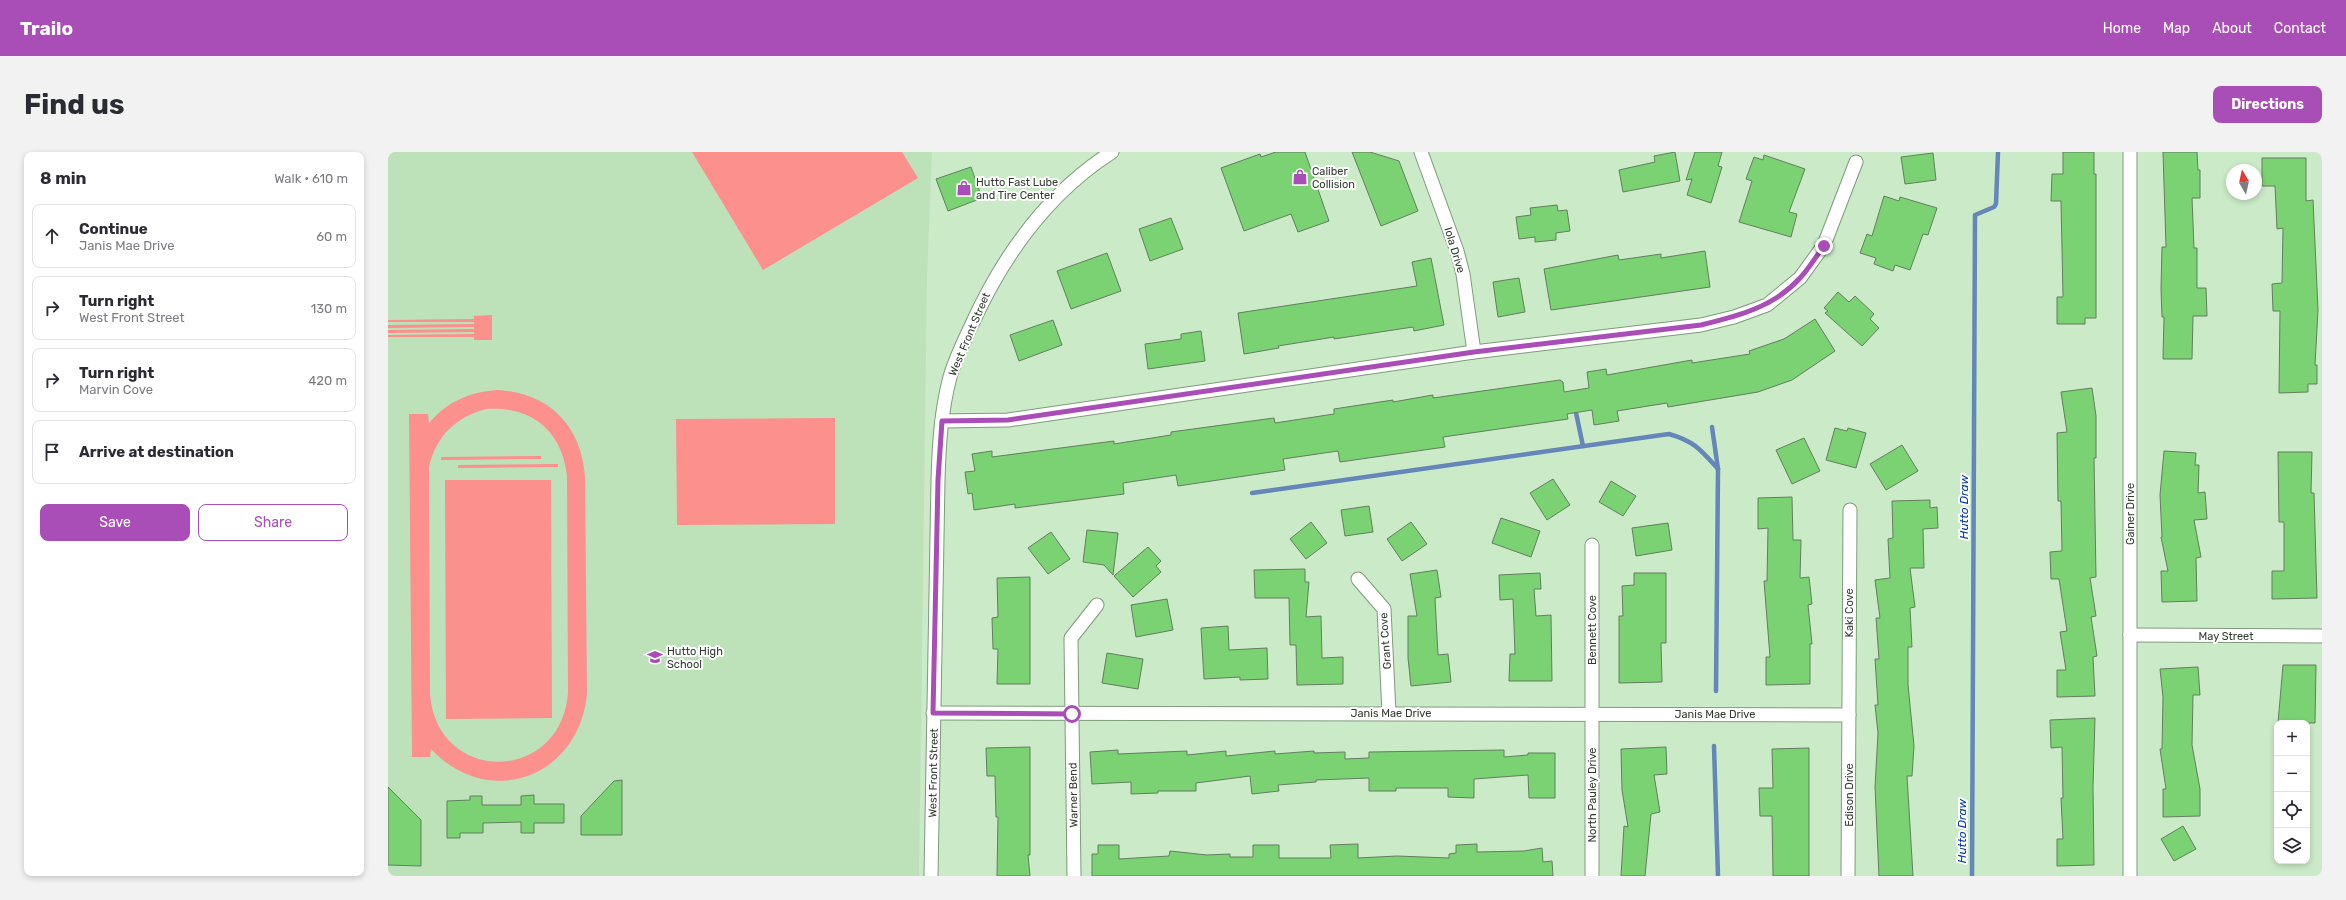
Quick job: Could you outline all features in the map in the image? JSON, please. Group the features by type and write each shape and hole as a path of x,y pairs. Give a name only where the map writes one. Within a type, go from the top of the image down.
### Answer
{"street":[{"name":"West Front Street","path":"932,876 933,713 938,480 942,421 950,375 964,340 993,280 1024,235 1046,209 1072,183 1112,152"},
{"name":"Iola Drive","path":"1421,152 1457,251 1463,274 1474,352"},
{"name":"Gainer Drive","path":"2130,152 2130,876"},
{"path":"942,421 1008,420 1474,352 1701,325 1734,317 1767,305 1800,278 1824,246 1856,162"},
{"name":"Kaki Cove","path":"1849,715 1850,510"},
{"name":"Bennett Cove","path":"1592,545 1592,714"},
{"name":"Grant Cove","path":"1358,579 1384,609 1389,713"},
{"name":"Warner Bend","path":"1074,876 1072,638 1097,605"},
{"name":"May Street","path":"2130,636 2322,636"},
{"name":"Janis Mae Drive","path":"933,713 1849,715"},
{"name":"North Pauley Drive","path":"1592,714 1592,876"},
{"name":"Edison Drive","path":"1848,876 1849,715"}],"shaded area":[{"name":"Hutto High School","path":"388,152 932,152 927,279 919,876 388,876"},
{"path":"692,152 902,152 918,178 763,270"},
{"path":"492,315 492,340 474,340 474,337 388,337 388,335 474,334 474,332 388,333 388,330 474,329 474,327 388,328 388,325 474,324 474,322 388,322 388,320 474,319 474,316"},
{"path":"497,390 516,392 547,405 559,415 569,427 577,441 585,476 587,693 581,722 568,746 550,764 528,776 504,781 479,778 454,768 431,749 430,757 412,757 409,414 428,414 429,423 443,409 459,399 487,391","holes":["486,409 502,409 531,417 542,424 559,446 564,460 567,476 568,693 560,723 544,744 523,757 499,762 475,758 454,745 438,724 430,694 429,467 437,446 449,429 465,417 475,413"]},
{"path":"835,418 835,524 677,525 676,419"},
{"path":"541,456 541,459 441,460 441,457"},
{"path":"558,464 558,467 458,468 458,465"},
{"path":"445,480 551,480 552,718 446,719"}],"building":[{"path":"1276,152 1305,152 1329,221 1298,232 1291,214 1244,231 1221,168 1260,154 1261,157"},
{"path":"1352,152 1370,152 1399,161 1418,211 1381,226"},
{"path":"1675,152 1680,181 1623,192 1619,170 1655,162 1654,156"},
{"path":"1695,152 1722,152 1718,166 1722,167 1711,203 1687,195 1692,179 1686,180"},
{"path":"2063,152 2094,152 2094,174 2096,174 2096,318 2085,318 2085,324 2057,324 2057,297 2063,297 2061,201 2051,201 2052,174 2063,174"},
{"path":"2163,152 2197,152 2198,170 2200,170 2200,198 2192,198 2194,248 2197,248 2197,288 2206,288 2207,316 2193,316 2192,359 2163,359 2164,317 2162,317 2161,289 2162,247 2166,247"},
{"path":"1933,153 1936,180 1905,184 1901,157"},
{"path":"1764,155 1805,169 1789,212 1797,214 1791,237 1739,222 1752,181 1746,179 1754,157 1763,160"},
{"path":"2262,158 2306,158 2306,201 2313,200 2318,310 2315,365 2317,365 2317,384 2308,384 2308,392 2279,393 2280,311 2273,311 2272,284 2282,283 2283,228 2277,229 2275,186 2262,186"},
{"path":"971,167 982,198 948,211 936,179"},
{"path":"1884,196 1899,201 1900,197 1937,208 1928,235 1923,234 1910,270 1895,265 1893,271 1874,264 1876,258 1860,253 1867,234 1872,236"},
{"path":"1557,205 1558,211 1567,210 1570,231 1556,233 1556,240 1535,242 1535,237 1519,239 1516,217 1531,215 1530,208"},
{"path":"1171,218 1183,249 1150,261 1139,229"},
{"path":"1705,251 1710,287 1551,310 1544,269 1618,255 1619,260 1661,254 1661,258"},
{"path":"1107,253 1121,291 1071,309 1057,271"},
{"path":"1431,258 1444,325 1414,331 1413,327 1334,339 1334,337 1278,346 1279,348 1244,354 1238,313 1417,286 1412,262"},
{"path":"1519,278 1525,312 1498,317 1493,282"},
{"path":"1838,292 1849,302 1855,296 1874,314 1870,319 1879,328 1862,346 1825,313 1828,311 1824,308"},
{"path":"1815,319 1835,351 1792,380 1758,392 1668,407 1667,403 1617,411 1619,421 1594,425 1592,410 1567,414 1568,419 1443,437 1445,447 1340,462 1338,451 1283,459 1285,470 1178,486 1176,475 1123,483 1124,494 1015,508 1015,504 974,510 972,493 968,494 965,472 975,471 972,454 992,451 992,457 1114,441 1114,444 1171,435 1171,432 1274,418 1275,423 1334,414 1334,409 1393,400 1393,402 1433,395 1433,398 1560,380 1563,382 1564,392 1589,388 1587,372 1606,369 1607,375 1692,360 1692,363 1750,354 1749,351 1784,339"},
{"path":"1053,320 1062,345 1019,361 1010,335"},
{"path":"1201,331 1205,361 1148,369 1145,344 1181,339 1181,334"},
{"path":"2092,388 2096,416 2096,458 2094,458 2096,577 2090,578 2096,616 2091,617 2097,656 2093,657 2095,696 2057,697 2057,670 2066,670 2060,632 2067,631 2059,579 2051,579 2050,552 2062,551 2061,501 2058,501 2057,433 2067,432 2061,392"},
{"path":"1835,428 1847,431 1848,428 1866,433 1856,468 1826,460"},
{"path":"1804,438 1820,471 1792,484 1776,450"},
{"path":"1902,445 1918,471 1886,490 1870,464"},
{"path":"2164,451 2196,453 2195,465 2199,465 2198,493 2205,492 2207,519 2194,520 2201,557 2196,558 2197,601 2162,602 2161,571 2168,571 2161,537 2160,495"},
{"path":"2278,452 2312,452 2311,493 2314,493 2317,598 2272,599 2272,571 2284,571 2284,522 2279,522"},
{"path":"1553,479 1570,505 1547,520 1530,493"},
{"path":"1611,481 1636,496 1623,516 1599,502"},
{"path":"1792,497 1793,540 1801,540 1800,578 1809,577 1812,604 1808,605 1812,644 1810,644 1810,684 1766,685 1766,657 1770,657 1764,581 1767,581 1768,528 1758,529 1758,498"},
{"path":"1930,500 1930,508 1937,507 1938,528 1923,529 1924,568 1910,568 1915,607 1910,608 1912,647 1908,647 1908,685 1914,746 1912,776 1907,776 1913,876 1879,876 1875,787 1878,733 1875,705 1878,705 1875,659 1879,659 1876,618 1880,618 1875,580 1890,578 1888,539 1893,538 1892,501"},
{"path":"1369,506 1373,532 1345,536 1341,510"},
{"path":"1501,518 1540,531 1531,557 1492,543"},
{"path":"1311,522 1327,543 1306,559 1290,539"},
{"path":"1411,522 1427,544 1402,561 1387,539"},
{"path":"1668,523 1672,550 1636,556 1632,528"},
{"path":"1087,530 1118,533 1113,575 1104,565 1083,562"},
{"path":"1051,532 1070,559 1048,574 1028,548"},
{"path":"1148,547 1161,561 1156,566 1161,572 1133,597 1114,576"},
{"path":"1305,569 1305,582 1309,582 1306,617 1321,616 1322,658 1343,657 1343,684 1297,685 1296,645 1290,645 1289,598 1255,598 1254,570"},
{"path":"1437,570 1441,597 1435,598 1438,655 1448,654 1451,682 1411,686 1408,658 1408,616 1417,616 1410,574"},
{"path":"1540,573 1541,589 1534,589 1536,616 1551,615 1552,681 1509,681 1510,654 1515,654 1513,599 1500,600 1499,575"},
{"path":"1634,573 1666,573 1666,643 1661,643 1662,682 1619,683 1619,616 1623,616 1622,586 1634,585"},
{"path":"1030,577 1030,684 997,684 998,649 993,649 992,618 998,617 997,578"},
{"path":"1167,599 1173,630 1136,637 1131,605"},
{"path":"1228,626 1229,650 1267,648 1268,679 1240,680 1240,677 1204,679 1201,628"},
{"path":"1107,653 1143,659 1138,689 1102,683"},
{"path":"2283,665 2316,665 2315,723 2310,723 2310,720 2278,720"},
{"path":"2198,667 2200,695 2193,695 2192,745 2200,789 2200,816 2163,817 2163,789 2166,789 2160,749 2162,749 2163,697 2160,669"},
{"path":"2095,718 2093,787 2094,865 2057,866 2057,839 2063,839 2061,798 2063,798 2062,747 2051,748 2050,720"},
{"path":"1030,747 1030,855 1028,855 1030,876 997,876 998,817 996,817 995,776 987,776 986,748"},
{"path":"1666,747 1667,774 1654,775 1660,812 1651,814 1645,876 1621,876 1624,826 1628,827 1622,790 1621,749"},
{"path":"1809,748 1809,876 1773,876 1772,816 1760,816 1759,788 1773,788 1772,749"},
{"path":"1118,750 1118,754 1187,751 1187,755 1226,751 1226,756 1275,751 1275,754 1314,751 1314,753 1345,752 1345,759 1369,758 1369,752 1504,750 1504,757 1528,755 1528,753 1555,753 1555,798 1529,798 1528,775 1474,779 1474,798 1448,797 1448,788 1396,788 1396,791 1369,791 1369,778 1316,780 1316,782 1278,785 1279,791 1252,794 1250,776 1196,783 1196,791 1158,791 1158,793 1131,794 1131,782 1092,784 1090,752"},
{"path":"622,780 622,835 581,835 581,816 614,781"},
{"path":"388,787 421,820 421,866 388,865"},
{"path":"534,795 534,804 564,804 564,823 534,823 534,833 521,833 521,822 483,823 483,833 460,833 460,838 447,838 447,801 470,800 470,796 482,796 482,805 521,805 521,796"},
{"path":"2183,826 2196,849 2174,861 2161,839"},
{"path":"1358,844 1358,858 1397,856 1449,858 1449,854 1456,853 1456,845 1477,844 1477,852 1524,851 1542,848 1543,862 1552,861 1553,876 1092,876 1092,854 1098,854 1098,845 1119,845 1119,859 1169,856 1170,851 1207,855 1230,854 1230,857 1253,857 1253,845 1279,845 1279,858 1331,858 1330,845"}],"waterway":[{"name":"Hutto Draw","path":"1972,876 1975,215 1994,207 1996,204 1998,152"},
{"path":"1575,408 1583,446"},
{"path":"1712,427 1718,469 1716,691"},
{"path":"1252,493 1669,434 1691,443 1707,456 1718,469"},
{"path":"1714,746 1718,876"}],"place":[{"name":"Caliber Collision","path":"1300,177"},
{"name":"Hutto Fast Lube and Tire Center","path":"964,188"},
{"name":"Hutto High School","path":"655,657"}],"route":[{"path":"1072,714 933,713 938,480 942,421 1008,420 1474,352 1701,325 1734,317 1767,305 1800,278 1824,246"}]}
